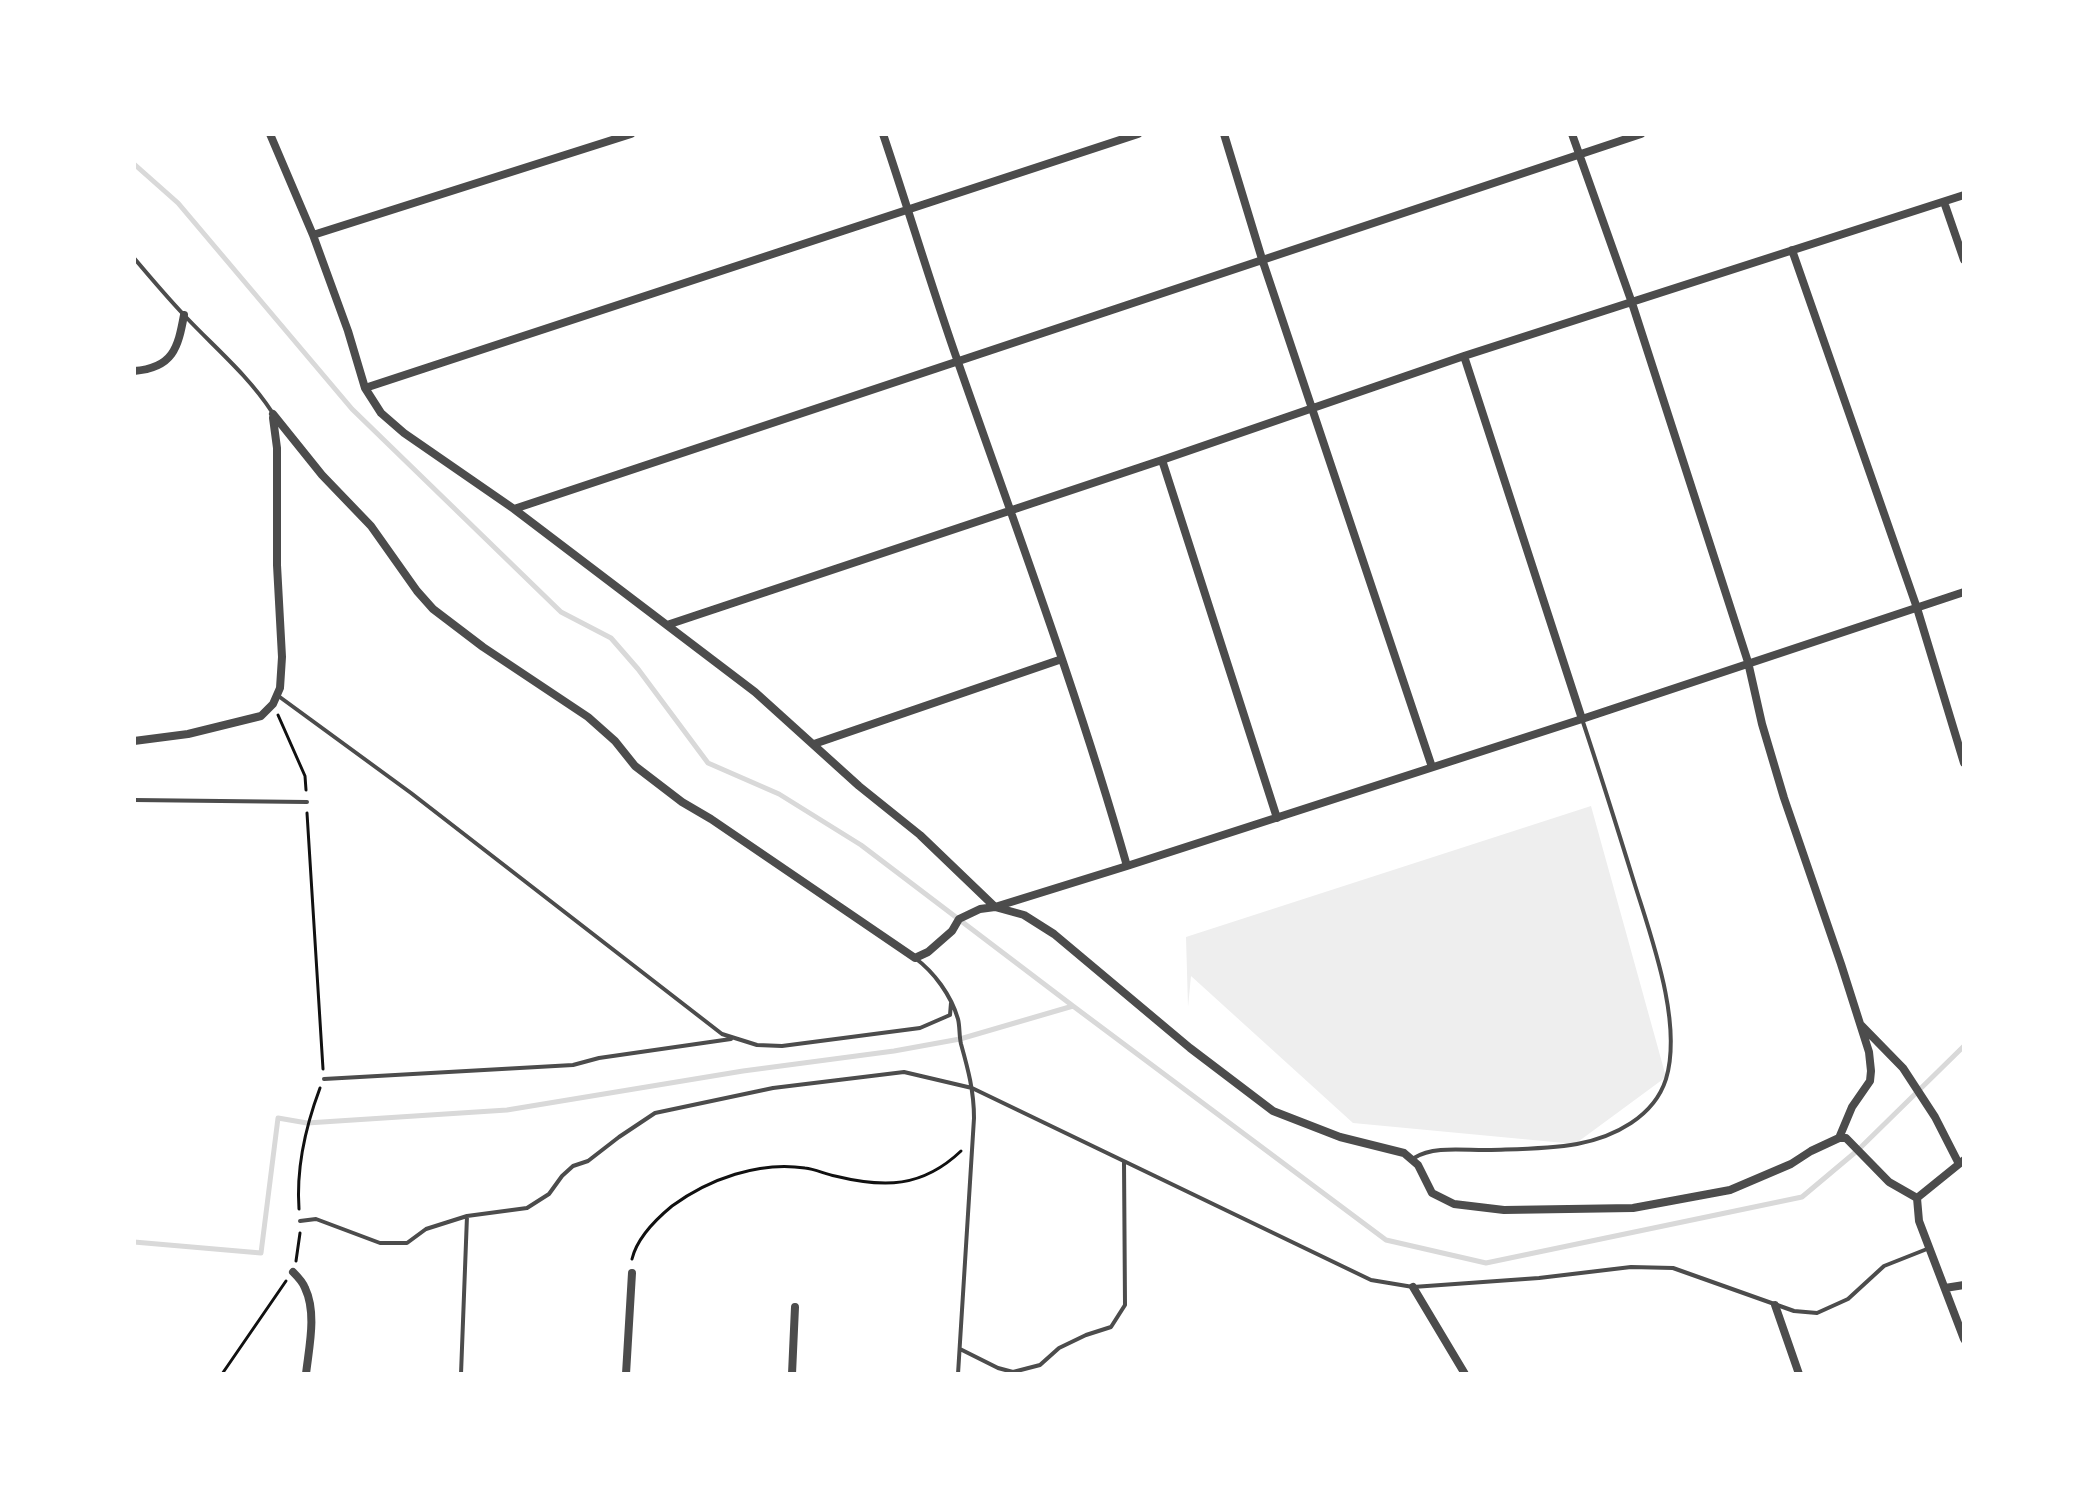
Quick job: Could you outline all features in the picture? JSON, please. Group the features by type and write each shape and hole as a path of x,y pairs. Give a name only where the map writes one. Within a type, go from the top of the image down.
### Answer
{"street":[{"path":"270,134 313,235 365,388 381,413 404,433 514,509 755,692 859,786 920,835 995,907 1024,915 1054,934 1190,1048 1273,1111 1340,1137 1404,1153 1418,1165 1432,1193 1454,1204 1504,1210 1633,1208 1730,1190 1791,1164 1839,1138 1846,1138 1889,1182 1917,1198"},
{"path":"313,235 631,134"},
{"path":"883,134 957,360 1062,659 1127,866"},
{"path":"365,388 1138,134"},
{"path":"1224,134 1262,259 1432,767"},
{"path":"1572,134 1632,303 1748,662 1784,798 1871,1061 1870,1081 1852,1107 1839,1138"},
{"path":"514,509 1641,134"},
{"path":"667,625 1464,356 1964,195"},
{"path":"1944,202 1964,260"},
{"path":"1792,250 1917,608 1964,763"},
{"path":"134,371 155,367 170,356 179,341 184,315"},
{"path":"1464,356 1582,719"},
{"path":"273,414 322,475 371,526 433,609 483,647 588,717 615,741 635,766 682,802 915,958 928,952 952,931 959,919 980,909 995,907 1277,818 1964,592"},
{"path":"134,741 188,734 242,722 261,716 275,700 280,688 282,657 277,565 277,448 273,414"},
{"path":"1162,460 1277,818"},
{"path":"814,744 1062,659"},
{"path":"1860,1024 1903,1068 1962,1162 1917,1198"},
{"path":"1917,1198 1919,1221 1964,1339"},
{"path":"293,1272 305,1285 310,1301 306,1374"},
{"path":"626,1374 632,1273"},
{"path":"1945,1288 1964,1285"},
{"path":"1413,1287 1465,1374"},
{"path":"1775,1305 1799,1374"},
{"path":"792,1374 795,1307"}],"lane":[{"path":"134,258 234,365 273,414"},
{"path":"275,700 411,793 722,1034 757,1045 782,1046 920,1028 950,1015 951,1003"},
{"path":"1412,1160 1432,1151 1524,1149 1590,1141 1638,1118 1662,1088 1669,1065 1665,990 1582,719"},
{"path":"134,800 307,802"},
{"path":"915,958 928,968 951,1003 958,1020 972,1088 972,1140 958,1374"},
{"path":"324,1079 573,1065 599,1058 734,1039"},
{"path":"300,1221 316,1219 380,1243 407,1243 426,1229 467,1216 527,1208 549,1194 573,1166 588,1161 655,1113 773,1088 904,1072 972,1088 1371,1280 1413,1287 1539,1278 1631,1267 1673,1268 1794,1311 1817,1313 1848,1299 1884,1266 1929,1248"},
{"path":"960,1349 1013,1372 1040,1365 1059,1348 1111,1327 1125,1305 1124,1162"},
{"path":"461,1374 467,1216"}],"path":[{"path":"222,1374 293,1272 301,1239 297,1184 307,1123 324,1079 305,776 275,700"},
{"path":"632,1273 635,1247 656,1220 695,1191 727,1175 789,1167 884,1185 898,1184 941,1168 972,1140"}],"shaded area":[{"path":"1591,806 1666,1077 1575,1144 1353,1123 1191,976 1188,1007 1186,937"}],"waterway":[{"path":"134,164 178,203 352,409 561,612 611,638 708,763 779,794 861,845 1073,1006"},
{"path":"134,1242 261,1253 278,1118 307,1123 507,1110 960,1039 1073,1006 1386,1240 1486,1263 1802,1197 1858,1150 1964,1046"}]}
